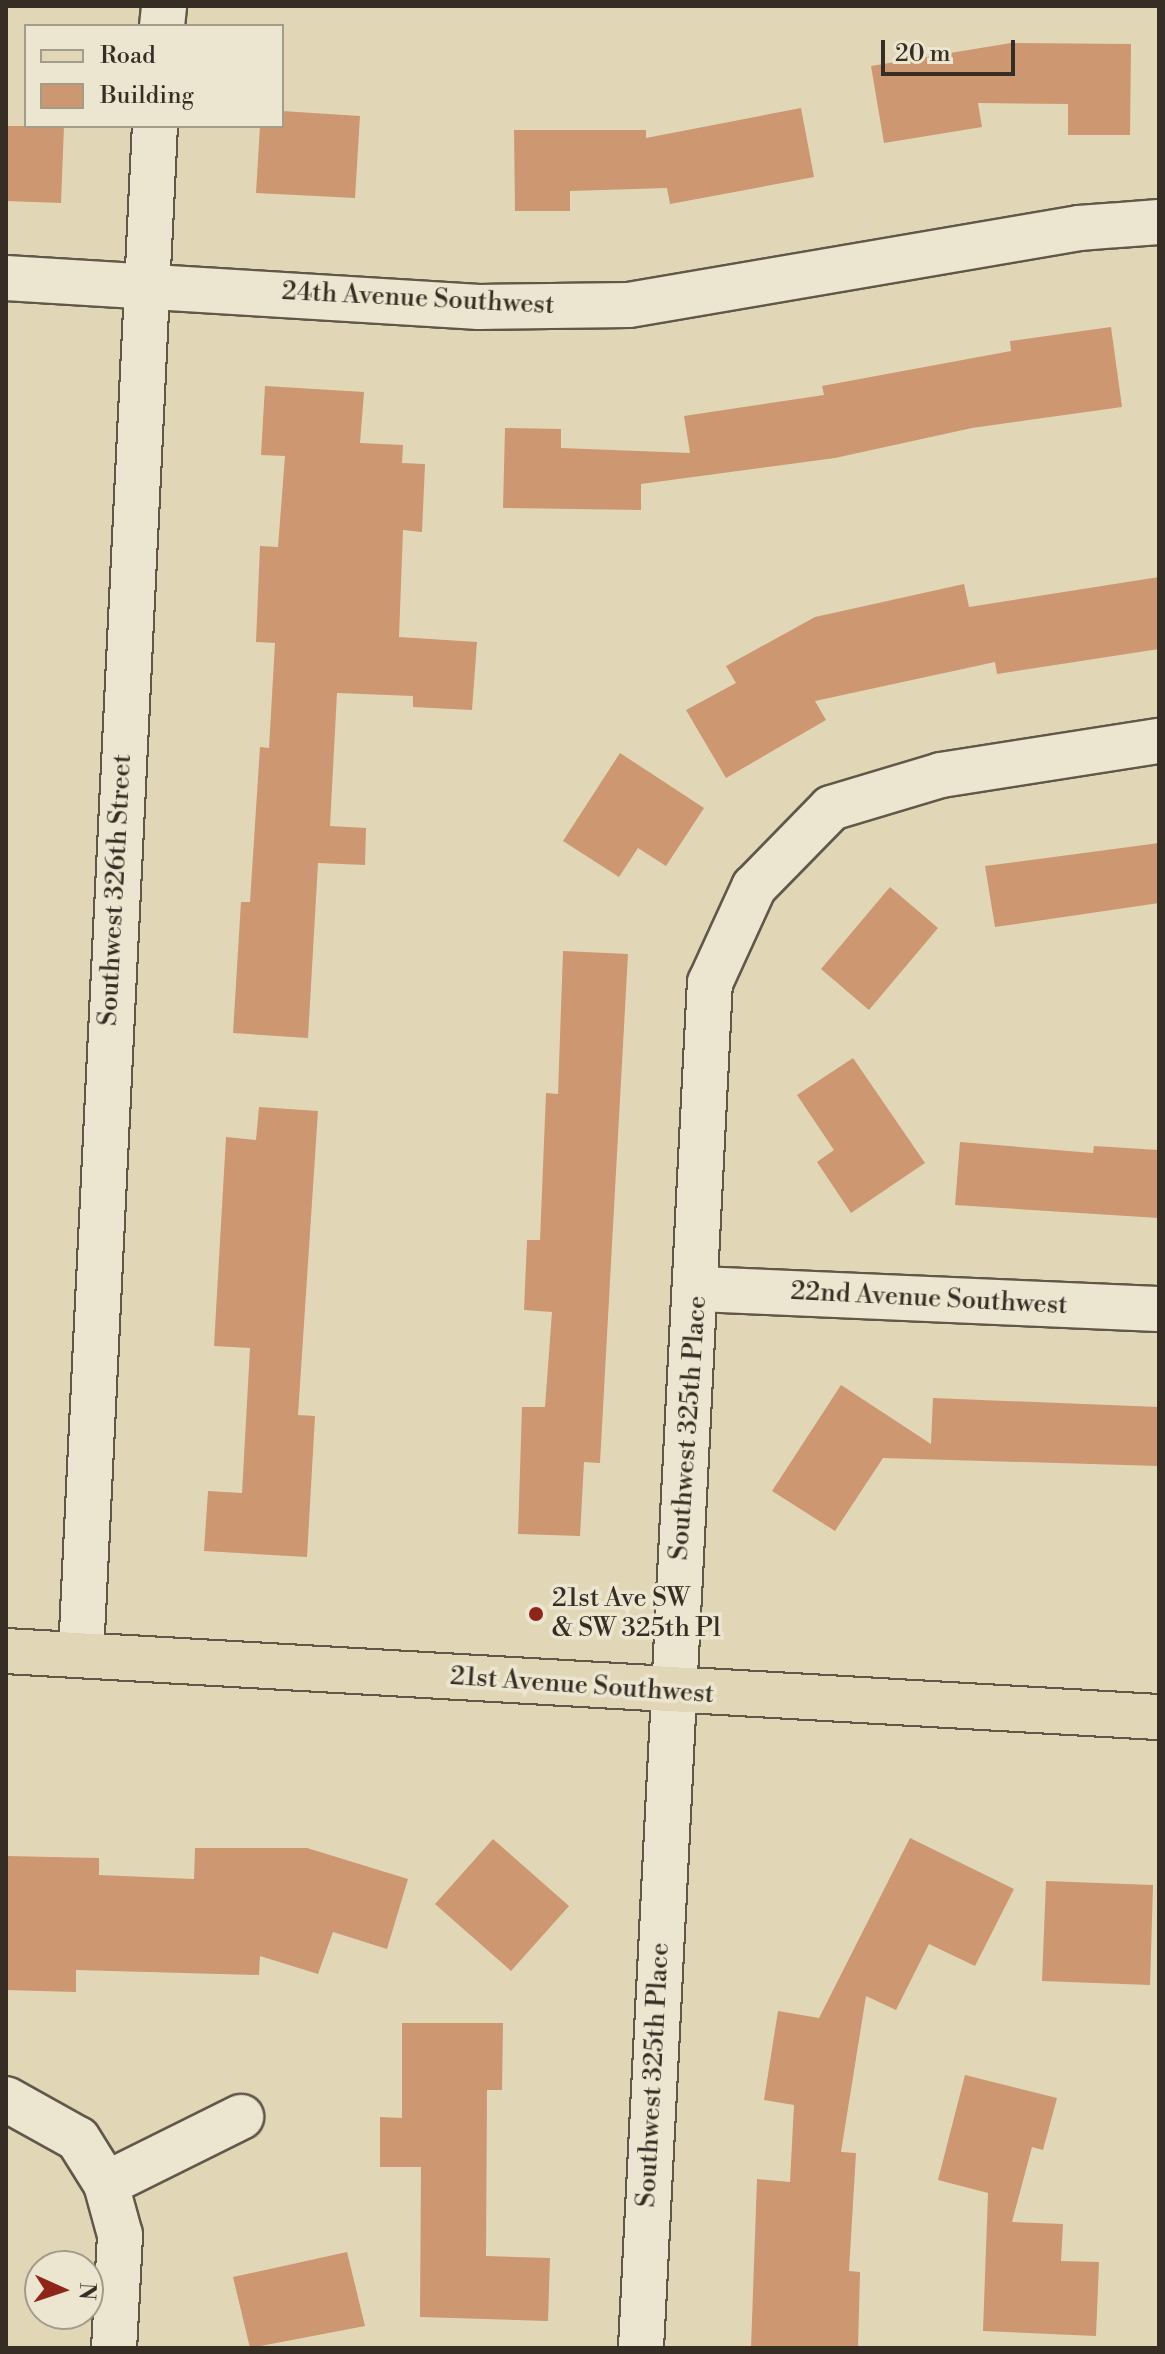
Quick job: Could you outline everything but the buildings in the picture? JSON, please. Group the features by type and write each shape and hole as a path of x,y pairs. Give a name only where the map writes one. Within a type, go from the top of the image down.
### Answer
{"main road":[{"name":"21st Avenue Southwest","path":"6,1651 672,1692 1159,1717"}],"street":[{"name":"Southwest 326th Street","path":"81,1654 144,283 155,128"},
{"name":"24th Avenue Southwest","path":"6,278 144,283 479,307 629,305 1079,228 1159,222"},
{"name":"Southwest 325th Place","path":"641,2348 672,1692 698,1289 710,983 754,887 831,808 941,775 1159,741"},
{"name":"22nd Avenue Southwest","path":"698,1289 1159,1309"},
{"path":"6,2099 78,2139 106,2184 120,2235 114,2348"},
{"path":"106,2184 241,2117"}],"place":[{"name":"21st Ave SW & SW 325th Pl","path":"536,1614"}]}
